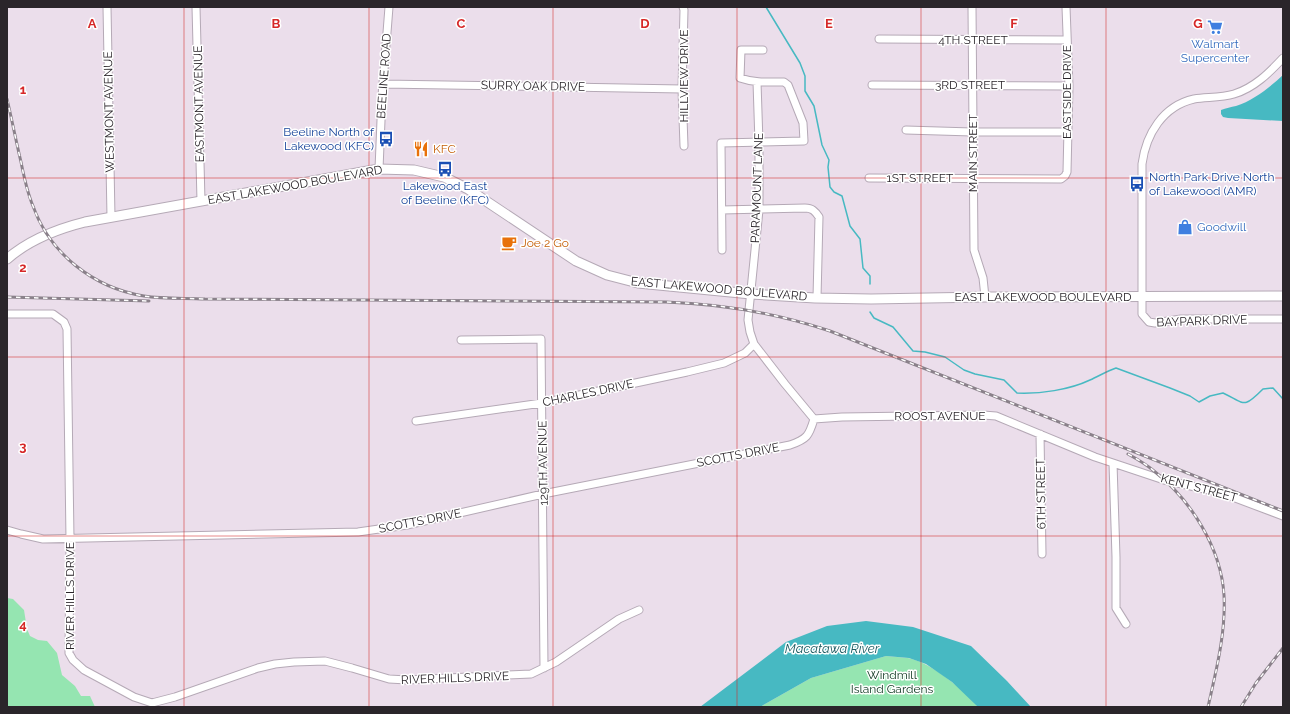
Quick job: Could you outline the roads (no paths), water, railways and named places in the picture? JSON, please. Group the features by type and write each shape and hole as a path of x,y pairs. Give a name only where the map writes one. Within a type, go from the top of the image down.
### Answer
{"main road":[{"name":"EAST LAKEWOOD BOULEVARD","path":"7,259 30,242 46,234 63,228 111,217 379,169 414,170 444,177 468,189 576,261 607,275 638,283 751,294 817,298 871,299 1283,296"}],"street":[{"name":"WESTMONT AVENUE","path":"107,7 111,217"},
{"name":"EASTMONT AVENUE","path":"196,7 201,201"},
{"name":"BEELINE ROAD","path":"379,169 383,84 389,7"},
{"name":"HILLVIEW DRIVE","path":"683,7 682,89 684,146"},
{"name":"MAIN STREET","path":"972,7 974,250 982,278 985,297"},
{"name":"EASTSIDE DRIVE","path":"1065,176 1067,172 1069,86 1066,7"},
{"name":"4TH STREET","path":"879,40 1067,40"},
{"path":"722,250 721,143 804,141 803,123 788,85 784,82 757,82 747,81 740,78 741,50 763,50"},
{"path":"1143,297 1142,164 1144,151 1150,135 1158,122 1176,106 1193,100 1224,96 1243,90 1258,82 1283,58"},
{"name":"PARAMOUNT LANE","path":"751,294 759,210 757,82"},
{"name":"SURRY OAK DRIVE","path":"383,84 682,89"},
{"name":"3RD STREET","path":"872,85 1069,86"},
{"path":"906,130 1067,132"},
{"name":"1ST STREET","path":"869,178 1054,180 1061,179 1065,176"},
{"path":"722,210 811,208 816,211 819,217 817,298"},
{"path":"751,294 748,320 754,344 814,419"},
{"name":"BAYPARK DRIVE","path":"1143,297 1142,314 1149,322 1155,323 1181,319 1283,319"},
{"name":"RIVER HILLS DRIVE","path":"7,314 53,314 64,322 67,329 70,539 69,653 72,660 84,670 134,698 152,703 175,698 258,668 294,662 325,661 389,680 531,674 577,649 619,619 639,610"},
{"name":"129TH AVENUE","path":"461,340 541,339 544,668"},
{"name":"CHARLES DRIVE","path":"416,422 542,403 687,372 724,363 745,353 754,344"},
{"name":"ROOST AVENUE","path":"814,419 842,417 996,416 1113,463"},
{"name":"SCOTTS DRIVE","path":"7,530 43,539 358,532 407,525 543,494 790,445 803,441 811,430 814,419"},
{"name":"6TH STREET","path":"1040,434 1042,554"},
{"path":"1113,463 1116,608 1126,624"},
{"name":"KENT STREET","path":"1113,463 1164,480 1222,493 1283,516"}],"water":[{"path":"1283,75 1283,121 1228,118 1223,117 1221,114 1221,110 1236,106 1255,97"},
{"name":"Macatawa River","path":"866,621 913,627 971,646 1031,707 978,707 952,682 926,664 909,658 886,656 811,678 760,707 700,707 786,642 827,626"}],"waterway":[{"path":"766,7 800,63 805,76 805,91 814,106 822,145 829,160 828,167 830,187 834,192 842,196 850,226 860,239 863,268 870,276 870,284"},
{"path":"870,312 874,318 893,327 913,351 925,352 945,357 964,370 975,374 1004,380 1017,393 1035,393 1064,389 1116,368 1190,396 1199,402 1210,396 1223,393 1244,403 1252,400 1263,389 1273,388 1283,399"}],"railway":[{"path":"7,99 27,190 41,223 50,239 76,266 91,277 126,292 151,297 205,299 666,302 749,310 789,319 830,331 1283,511"},
{"path":"7,297 149,301"},
{"path":"1128,454 1151,468 1180,496 1202,526 1217,560 1222,577 1224,609 1220,652 1208,707"},
{"path":"1241,707 1256,683 1283,648"}],"place":[{"name":"Walmart Supercenter","path":"1215,27"},
{"name":"Beeline North of Lakewood (KFC)","path":"386,139"},
{"name":"KFC","path":"421,149"},
{"name":"Lakewood East of Beeline (KFC)","path":"445,169"},
{"name":"North Park Drive North of Lakewood (AMR)","path":"1137,184"},
{"name":"Goodwill","path":"1185,227"},
{"name":"Joe 2 Go","path":"509,243"}],"park label":[{"name":"Windmill Island Gardens","path":"892,682"}]}
